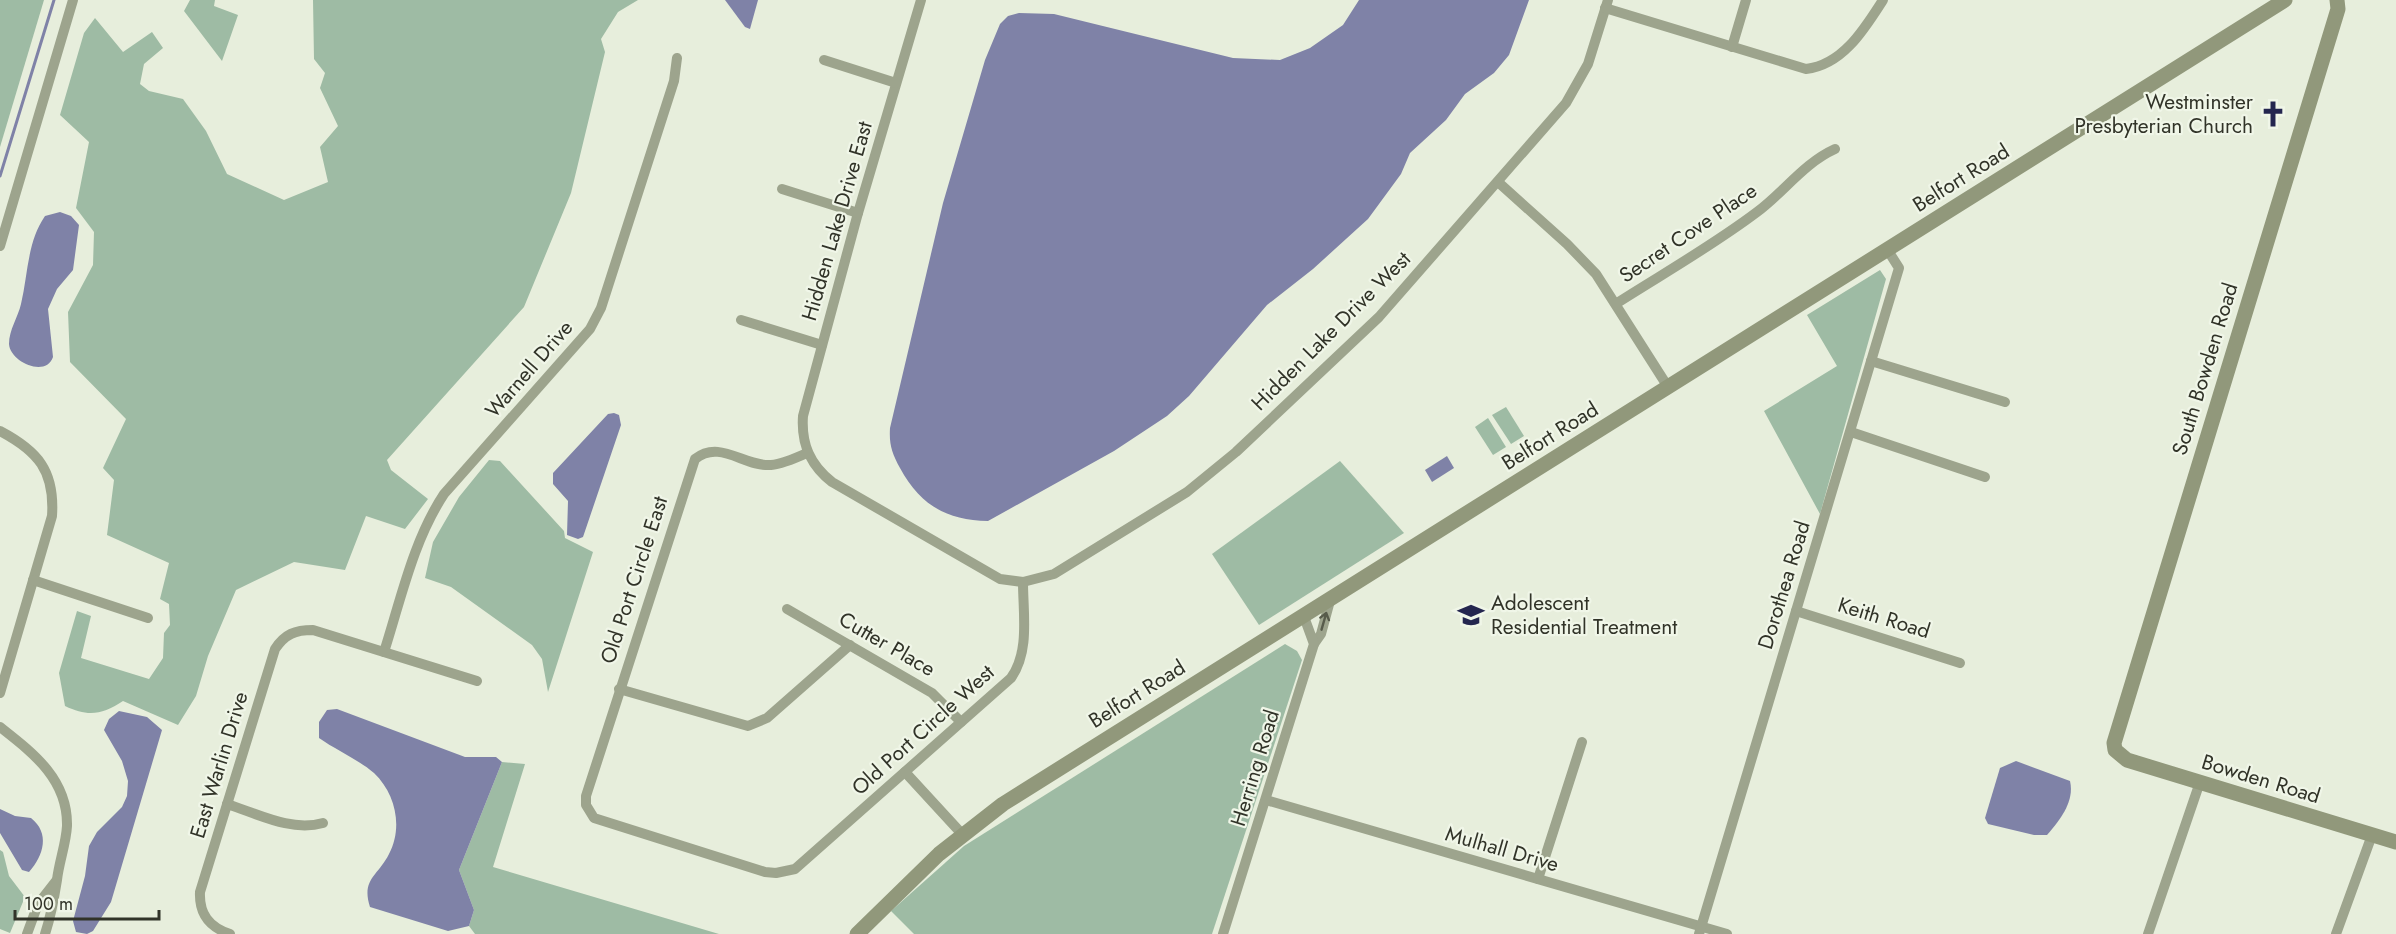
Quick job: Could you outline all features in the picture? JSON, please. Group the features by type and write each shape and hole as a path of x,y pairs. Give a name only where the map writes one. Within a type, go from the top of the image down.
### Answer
{"street":[{"path":"0,246 73,0"},
{"name":"Hidden Lake Drive East","path":"807,453 802,429 803,416 858,213 921,0"},
{"path":"1732,47 1746,0"},
{"path":"1607,4 1732,47 1806,69 1827,64 1846,50 1883,0"},
{"name":"Belfort Road","path":"857,934 909,880 962,834 1011,799 2285,0"},
{"name":"South Bowden Road","path":"2115,750 2115,733 2339,1"},
{"name":"Hidden Lake Drive West","path":"1023,582 1054,574 1151,515 1209,475 1379,317 1574,92 1588,64 1607,4"},
{"name":"Warnell Drive","path":"384,652 421,536 432,512 444,494 590,329 601,308 674,81 677,58"},
{"path":"824,60 896,82"},
{"name":"Secret Cove Place","path":"1617,303 1732,231 1774,199 1816,158 1835,149"},
{"path":"1498,182 1583,259 1617,303 1668,387"},
{"path":"782,189 858,213"},
{"name":"Dorothea Road","path":"1700,930 1899,268 1887,249"},
{"path":"741,320 822,345"},
{"path":"1871,361 2005,402"},
{"path":"0,431 33,452 45,468 52,487 52,516 0,693"},
{"path":"1851,432 1984,477"},
{"name":"Old Port Circle East","path":"785,872 765,872 601,822 589,812 586,796 695,459 710,451 719,451 771,465 807,453"},
{"path":"807,453 816,467 832,482 989,574 1011,582 1023,582"},
{"path":"33,580 148,618"},
{"name":"Old Port Circle West","path":"785,872 803,864 1011,678 1021,661 1023,649 1023,582"},
{"name":"Herring Road","path":"1223,934 1314,644 1321,634 1332,596"},
{"name":"Cutter Place","path":"788,609 932,693 961,722"},
{"name":"Keith Road","path":"1796,610 1960,663"},
{"path":"1303,614 1314,644"},
{"name":"East Warlin Drive","path":"230,934 212,926 204,916 200,905 200,892 275,649 281,639 292,632 313,630 384,652"},
{"path":"619,689 748,726 767,718 849,645"},
{"path":"384,652 477,681"},
{"path":"0,727 43,764 61,790 67,826 56,881 56,896 45,934"},
{"path":"1538,879 1582,742"},
{"name":"Bowden Road","path":"2115,750 2127,760 2396,842"},
{"path":"905,772 962,834"},
{"path":"2148,934 2200,782"},
{"name":"Mulhall Drive","path":"1266,800 1538,879 1700,930 1727,934"},
{"path":"227,804 292,825 307,827 323,823"},
{"path":"2336,934 2372,835"},
{"path":"27,934 34,911 56,881"},
{"path":"34,911 51,916"}],"green space":[{"path":"0,0 44,0 0,147"},
{"path":"190,0 215,0 214,6 238,15 222,61 184,11"},
{"path":"313,0 638,0 618,12 601,39 605,52 571,193 524,307 387,460 391,470 428,499 405,529 366,516 345,570 294,562 236,590 208,656 196,696 178,725 123,701 101,712 88,713 73,710 65,706 59,673 77,611 91,616 81,658 149,679 163,658 164,633 170,625 169,604 160,599 169,563 107,535 114,480 103,468 126,419 70,362 68,312 93,265 94,232 76,208 89,142 60,115 84,33 95,18 123,52 152,32 163,48 144,64 140,84 149,91 183,99 206,131 227,174 284,200 328,182 320,147 338,126 320,88 325,73 314,59"},
{"path":"1880,270 1886,279 1820,514 1764,411 1837,366 1807,315"},
{"path":"1506,407 1524,436 1511,444 1492,415"},
{"path":"1488,418 1506,447 1493,455 1475,427"},
{"path":"489,460 500,461 564,531 565,538 593,552 548,692 542,659 532,645 451,587 425,578 433,542 459,497"},
{"path":"1340,461 1404,533 1259,625 1212,554"},
{"path":"1285,644 1297,651 1302,660 1212,934 914,934 891,911 964,846"},
{"path":"502,762 525,764 493,867 719,934 475,934 469,926 474,910 459,870"},
{"path":"0,850 3,852 9,876 25,897 10,933 0,929"}],"water":[{"path":"725,0 758,0 750,29 745,27"},
{"path":"1359,0 1529,0 1509,55 1494,73 1465,94 1446,120 1410,153 1401,174 1368,219 1313,269 1267,305 1189,396 1167,416 1114,451 988,521 959,518 947,514 926,501 916,492 897,463 891,444 890,428 943,203 985,60 1000,24 1008,16 1019,13 1054,14 1233,58 1280,60 1310,48 1343,25"},
{"path":"60,212 71,216 79,225 73,270 57,289 48,309 53,357 49,363 36,367 15,357 11,351 9,339 21,304 29,259 39,226 45,216"},
{"path":"608,414 619,415 621,425 583,537 578,539 567,535 568,501 553,484 553,473"},
{"path":"1447,456 1454,468 1432,482 1425,470"},
{"path":"337,709 465,757 496,757 502,762 459,870 474,910 469,926 448,931 370,907 369,884 385,861 393,844 396,833 395,812 388,791 374,773 319,738 319,722 327,710"},
{"path":"119,711 147,717 162,730 111,902 93,931 87,934 76,932 73,921 85,876 89,846 97,832 122,807 127,796 128,781 122,761 104,730 109,719"},
{"path":"2016,761 2070,781 2068,804 2047,835 2034,835 1988,824 1985,818 2000,768"},
{"path":"0,809 15,816 31,818 41,830 43,844 41,851 29,872 22,870 0,833"}],"waterway":[{"path":"0,176 54,0"}],"place":[{"name":"Westminster Presbyterian Church","path":"2273,114"},
{"name":"Adolescent Residential Treatment","path":"1471,615"}]}
